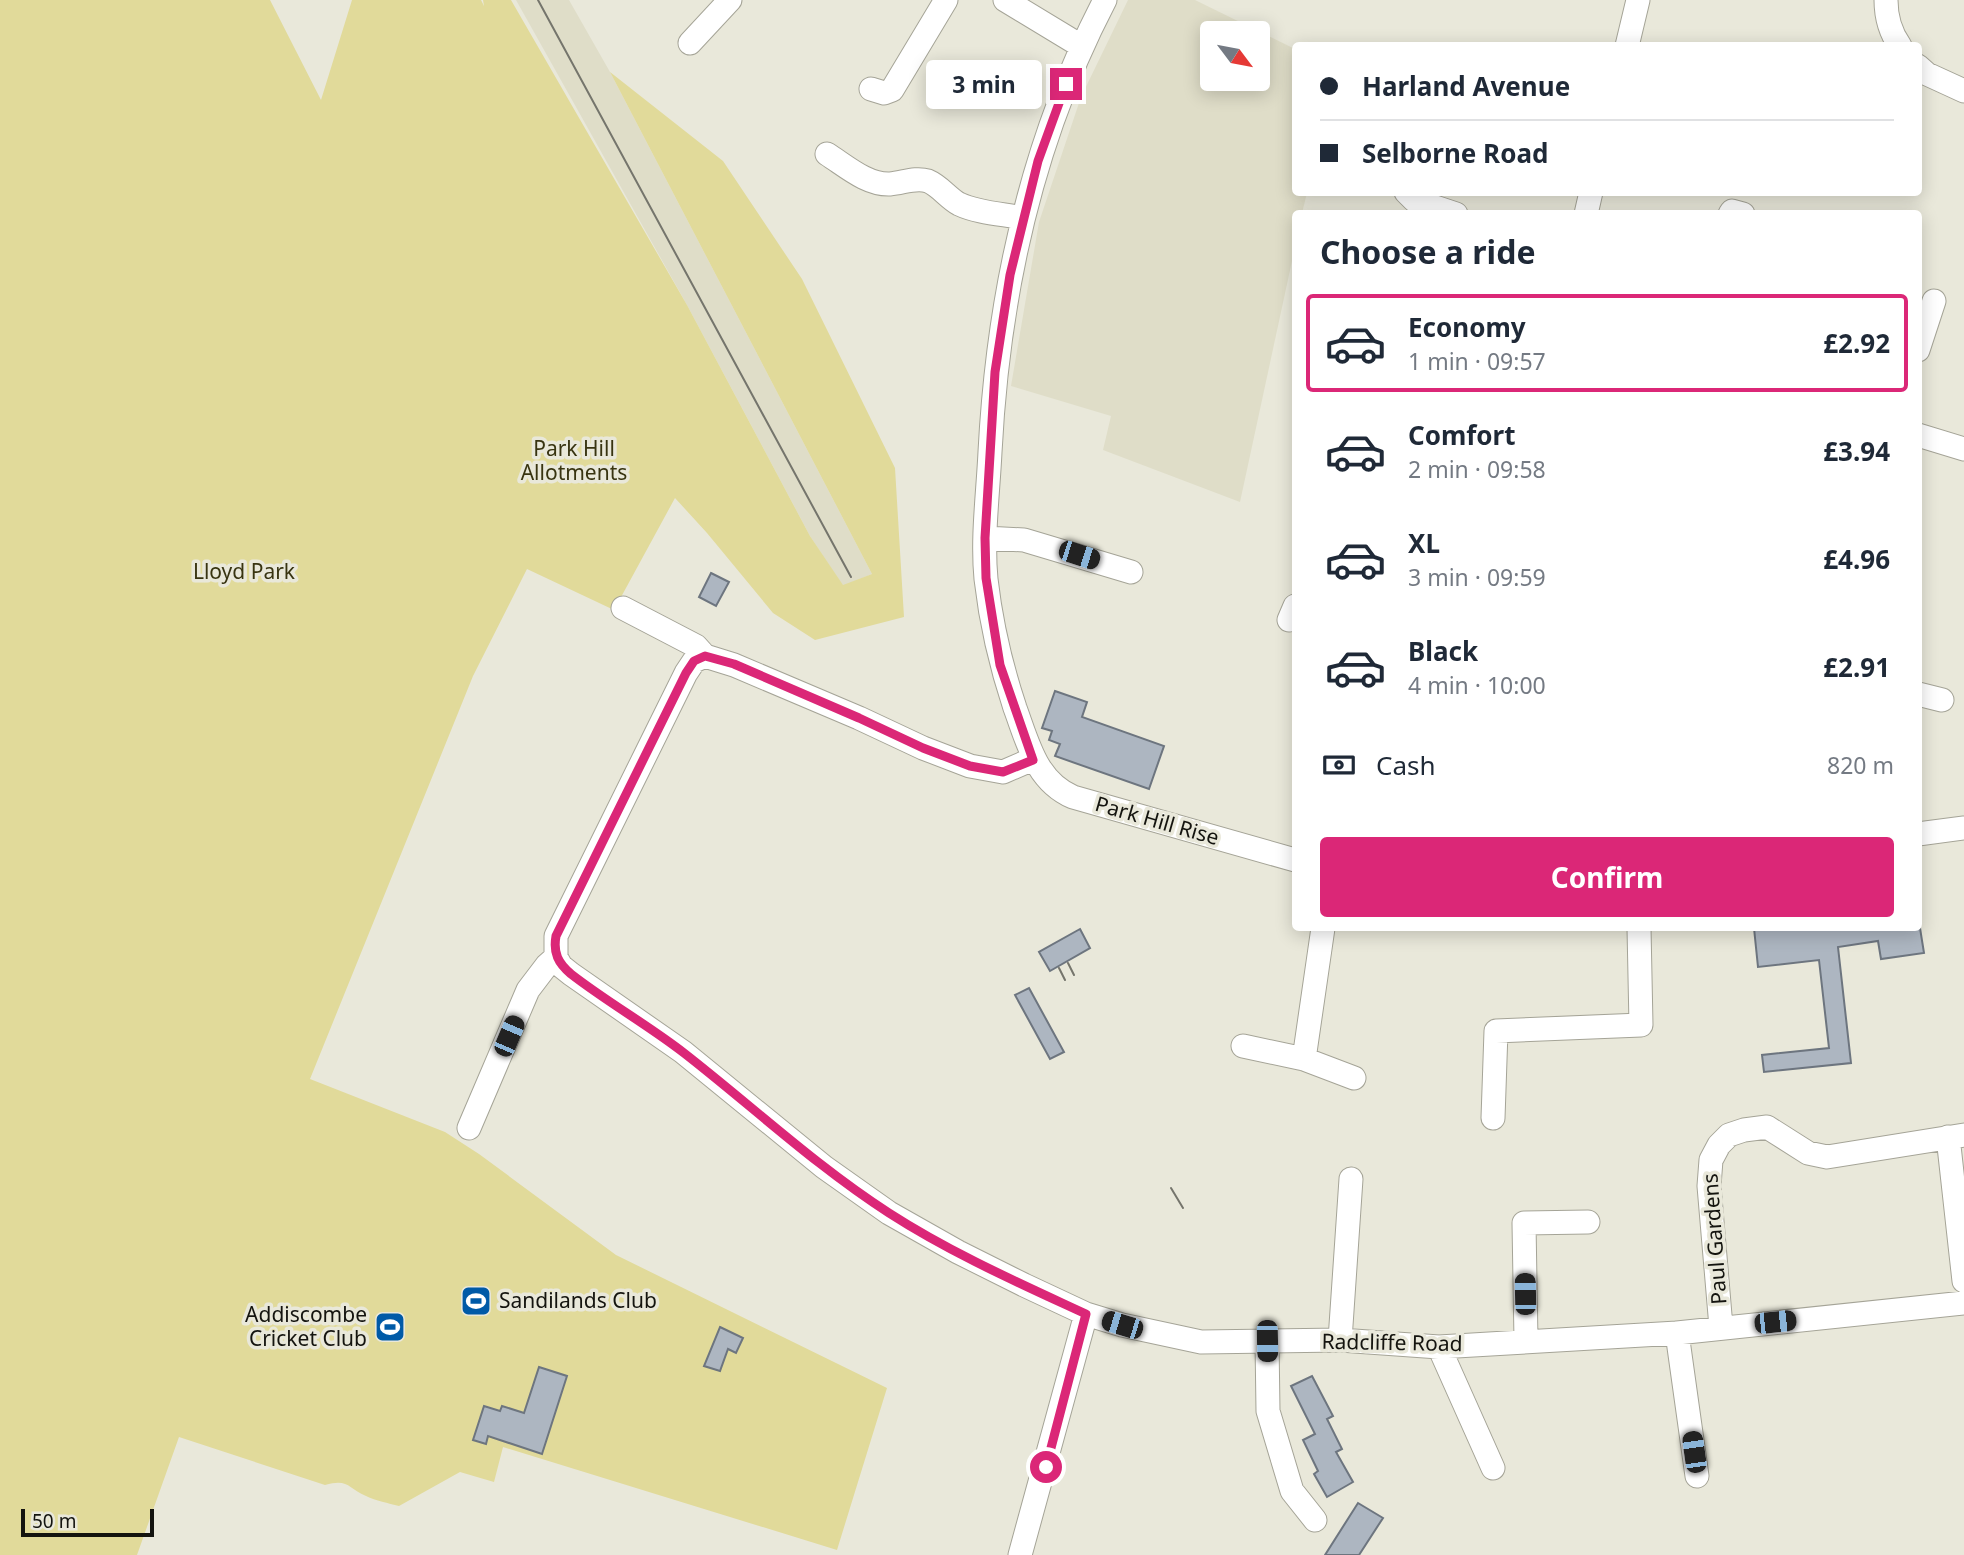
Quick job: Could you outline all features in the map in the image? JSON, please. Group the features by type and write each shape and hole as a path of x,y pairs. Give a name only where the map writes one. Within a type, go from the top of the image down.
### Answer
{"street":[{"path":"690,43 730,0"},
{"path":"871,89 884,93 892,90 947,0"},
{"path":"1005,0 1081,46"},
{"name":"Park Hill Rise","path":"1105,0 1081,46 1042,150 1010,275 995,372 985,538 986,578 1000,665 1033,760 1057,790 1073,797 1292,859"},
{"path":"1628,42 1638,0"},
{"path":"1886,0 1886,15 1897,42"},
{"path":"1922,70 1964,91"},
{"path":"827,153 873,181 890,184 914,179 925,180 936,185 959,204 1023,218"},
{"path":"1410,196 1414,200 1444,210"},
{"path":"1922,338 1934,301"},
{"path":"1922,436 1964,449"},
{"path":"985,538 1024,540 1130,572"},
{"path":"623,608 696,646 705,656 734,664 923,748 970,766 1003,772 1033,760"},
{"path":"469,1128 528,990 556,957 556,936 686,673 694,661 705,656"},
{"path":"1922,695 1942,700"},
{"path":"1922,833 1964,828"},
{"path":"1304,1059 1323,931"},
{"path":"1493,1118 1496,1031 1641,1025 1639,931"},
{"name":"Radcliffe Road","path":"556,957 561,966 571,974 679,1049 824,1167 889,1213 958,1252 1086,1314 1122,1325 1201,1342 1340,1340 1439,1347 1678,1333 1964,1303"},
{"path":"1243,1046 1304,1059 1354,1078"},
{"name":"Paul Gardens","path":"1721,1327 1709,1186 1711,1160 1718,1145 1729,1135 1744,1129 1767,1128 1808,1153 1828,1157 1956,1136 1964,1281"},
{"path":"1340,1340 1351,1180"},
{"path":"1526,1340 1524,1223 1588,1222"},
{"path":"1020,1555 1086,1314"},
{"path":"1678,1333 1697,1476"},
{"path":"1267,1341 1268,1411 1292,1491 1315,1520"},
{"path":"1439,1347 1493,1468"}],"shaded area":[{"path":"516,0 569,0 610,72 872,574 843,586 810,536 687,305"},
{"path":"1128,0 1195,0 1238,21 1200,21 1200,91 1270,91 1270,37 1292,48 1292,196 1306,196 1303,210 1292,210 1292,261 1240,502 1103,450 1111,416 1011,386 1039,222 1081,97"}],"green space":[{"path":"0,0 270,0 321,100 352,0 481,0 484,6 483,0 511,0 687,305 810,536 843,585 872,574 610,72 723,161 802,279 895,468 904,617 815,640 773,613 675,498 614,610 527,569 473,676 310,1079 445,1132 616,1255 887,1388 837,1550 503,1447 494,1482 460,1472 399,1506 370,1498 343,1483 325,1485 179,1437 137,1555 0,1555"}],"building":[{"path":"711,573 729,582 716,606 699,597"},
{"path":"1055,691 1087,702 1082,717 1164,746 1149,789 1055,756 1060,744 1049,740 1052,731 1042,728"},
{"path":"1080,929 1090,948 1050,971 1039,952"},
{"path":"1754,931 1920,931 1924,953 1881,959 1878,941 1838,947 1851,1063 1764,1072 1762,1055 1829,1048 1819,960 1758,967"},
{"path":"1029,988 1064,1052 1050,1059 1015,995"},
{"path":"720,1327 743,1338 736,1353 728,1349 720,1371 704,1366"},
{"path":"539,1367 567,1376 542,1454 488,1436 486,1444 473,1440 484,1406 500,1411 502,1406 524,1413"},
{"path":"1312,1376 1333,1416 1327,1419 1342,1449 1336,1452 1353,1482 1327,1497 1314,1474 1318,1471 1303,1440 1315,1434 1291,1386"},
{"path":"1358,1503 1383,1518 1359,1555 1325,1555"}],"tram line":[{"path":"538,0 851,577"},
{"path":"1068,963 1074,975"},
{"path":"1059,968 1065,980"},
{"path":"1171,1188 1183,1208"}],"place":[{"name":"Sandilands Club","path":"476,1301"},
{"name":"Addiscombe Cricket Club","path":"390,1327"}],"route":[{"path":"1046,1467 1086,1314 958,1252 867,1198 824,1167 683,1052 561,966 556,957 555,944 556,936 686,673 694,661 705,656 734,664 923,748 970,766 1003,772 1033,760 1000,665 986,578 985,538 995,372 1010,275 1038,161 1066,84"}],"park label":[{"name":"Park Hill Allotments","path":"574,461"},
{"name":"Lloyd Park","path":"244,572"}]}
